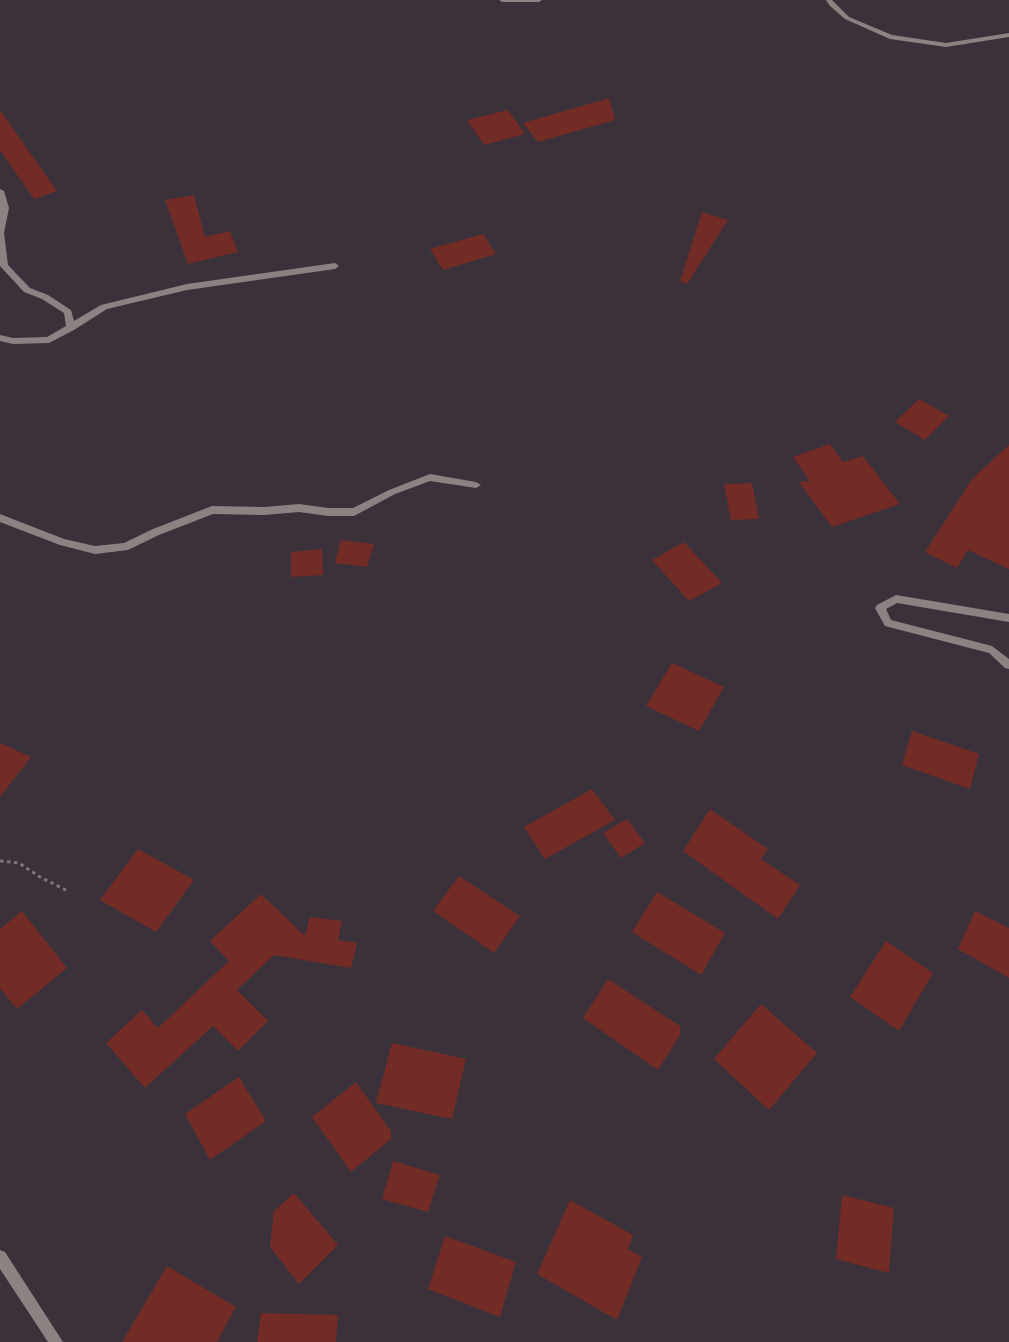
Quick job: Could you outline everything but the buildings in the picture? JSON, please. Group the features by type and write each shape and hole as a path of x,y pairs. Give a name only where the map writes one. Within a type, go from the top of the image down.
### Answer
{"street":[{"path":"502,0 539,0"},
{"path":"829,0 832,5 848,18 890,37 946,45 1009,34"},
{"path":"0,191 5,208 0,233 4,266 27,290 44,297 68,312 71,328"},
{"path":"0,338 13,341 50,340 104,308 187,287 335,266"},
{"path":"0,518 63,542 95,550 125,547 156,532 212,510 264,511 299,508 328,512 354,512 392,492 430,477 476,485"},
{"path":"1009,618 896,599 880,608 888,623 992,650 1009,665"},
{"path":"0,1257 56,1342"}],"path":[{"path":"0,861 19,863 40,877 68,891"}]}
